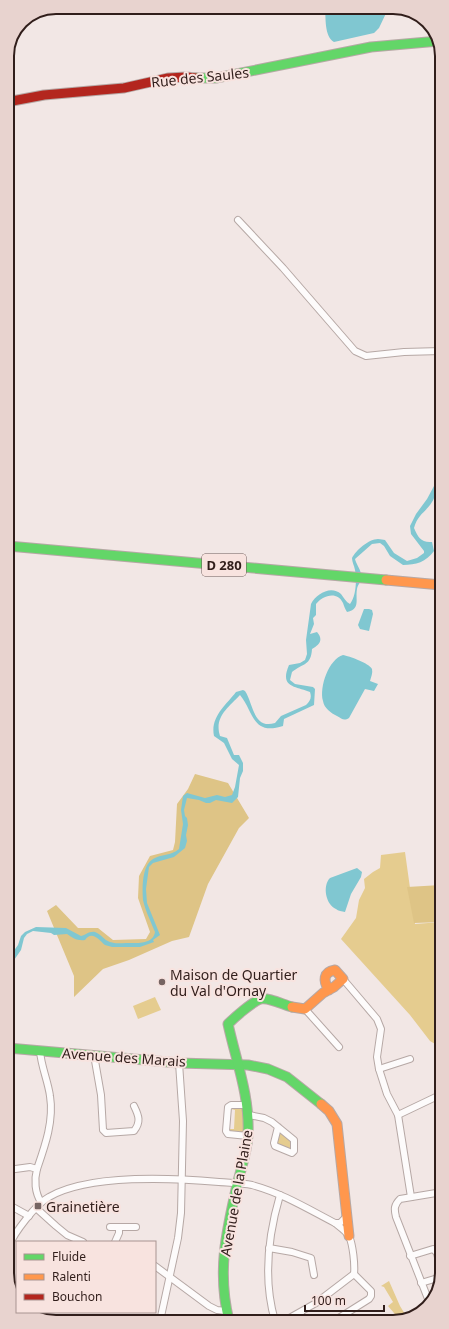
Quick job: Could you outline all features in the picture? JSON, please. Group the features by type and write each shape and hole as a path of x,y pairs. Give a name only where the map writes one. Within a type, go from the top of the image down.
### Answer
{"street":[{"name":"Rue des Saules","path":"14,101 44,95 124,88 168,78 216,78 371,47 433,41"},
{"path":"238,220 283,268 355,351 366,356 404,352 435,351"},
{"name":"D 280","path":"14,547 435,584"},
{"path":"329,990 324,977 330,970 335,970 377,1019 381,1029 377,1057 379,1069 387,1094 398,1115 411,1197"},
{"path":"339,1047 305,1009 343,979"},
{"name":"Avenue de la Plaine","path":"227,1315 222,1278 225,1242 228,1221 248,1136 249,1115 240,1066 228,1024 236,1016 260,999 266,999 296,1008 305,1009"},
{"name":"Avenue des Marais","path":"14,1049 179,1063 240,1066 248,1065 268,1069 287,1077 329,1111 337,1124 349,1236"},
{"path":"40,1051 50,1097 51,1117 37,1169 37,1194 41,1202"},
{"path":"94,1055 101,1095 103,1130 106,1133 134,1131 138,1126 139,1115 134,1106"},
{"path":"379,1069 410,1059"},
{"path":"161,1315 178,1238 181,1213 183,1120 179,1063"},
{"path":"398,1115 435,1097"},
{"path":"248,1105 231,1105 228,1107 226,1131 228,1134 248,1136"},
{"path":"249,1115 264,1118 278,1127"},
{"path":"14,1169 30,1167 37,1169"},
{"path":"14,1238 29,1216 41,1202 63,1190 85,1185 144,1179 182,1179 252,1185 280,1196 335,1223 349,1236 355,1264 354,1274 330,1294 296,1315"},
{"path":"427,1297 410,1256 394,1208 395,1203 400,1199 435,1193"},
{"path":"274,1315 270,1297 268,1266 269,1248 275,1210 280,1196"},
{"path":"14,1207 29,1216"},
{"path":"36,1208 68,1235 81,1241"},
{"path":"335,1223 340,1223 347,1216"},
{"path":"110,1227 136,1227"},
{"path":"115,1241 119,1233 118,1228"},
{"path":"269,1248 292,1252 310,1258 314,1275"},
{"path":"410,1256 433,1250 435,1252"},
{"path":"156,1267 209,1306 217,1310 226,1311"},
{"path":"344,1315 369,1299 371,1296 370,1291 354,1274"},
{"path":"421,1282 435,1278"}],"shaded area":[{"path":"195,774 228,783 249,818 239,828 208,884 189,937 172,941 129,960 103,969 74,997 74,976 47,911 56,905 78,928 98,928 113,940 146,939 150,932 138,898 139,876 150,856 173,850 175,842 177,804 188,789"},
{"path":"405,852 415,924 435,923 435,1044 430,1041 410,1015 341,939 356,918 359,900 365,888 364,879 380,868 381,855"},
{"path":"435,885 435,922 414,923 407,887"},
{"path":"155,997 161,1010 138,1019 133,1006"},
{"path":"242,1107 245,1109 245,1131 231,1132 229,1129 234,1129 235,1110 231,1109"},
{"path":"282,1133 291,1141 291,1149 277,1143 279,1134"},
{"path":"389,1281 405,1314 396,1315 388,1306 393,1302 384,1287 381,1286"}],"water":[{"path":"326,14 386,14 379,28 374,33 334,42 327,31"},
{"path":"434,486 435,496 414,528 420,539 425,542 432,542 434,551 428,558 420,562 403,565 390,556 384,546 380,543 372,544 355,559 361,577 357,589 356,606 354,609 347,612 340,599 333,595 322,599 316,604 316,615 313,618 314,624 310,634 317,632 320,637 320,642 312,649 310,658 306,664 292,672 290,680 295,684 313,687 315,689 314,705 284,719 283,726 273,728 265,728 255,721 240,695 223,713 219,723 220,736 227,738 234,755 239,755 243,763 238,797 232,803 216,800 206,803 187,798 184,810 188,825 185,848 174,857 153,863 149,867 146,889 147,903 160,935 153,940 154,942 140,947 112,947 105,945 93,936 88,937 85,940 80,940 67,934 54,935 51,933 33,931 27,934 24,938 21,950 14,960 14,951 21,936 25,932 36,927 66,928 81,936 95,932 108,941 114,943 139,943 147,941 154,936 155,932 143,900 145,871 149,862 153,859 173,853 179,849 183,824 181,810 183,796 187,793 205,798 217,795 225,797 232,795 235,787 239,765 232,759 224,743 214,736 214,723 220,712 236,692 243,690 248,696 258,719 268,724 275,723 281,716 306,705 309,702 311,696 310,692 290,685 286,678 286,673 289,665 300,663 305,660 307,654 306,640 311,604 313,600 324,592 333,590 341,594 350,604 354,597 356,583 356,574 352,558 360,548 374,539 385,540 394,553 407,561 417,558 424,553 411,534 410,526"},
{"path":"364,609 372,610 373,614 369,631 360,629 358,625"},
{"path":"343,655 367,664 372,669 370,681 378,684 374,691 365,689 349,718 347,719 342,719 326,708 322,695 322,688 329,668 333,662"},
{"path":"357,868 362,872 361,877 351,894 345,912 338,910 330,904 326,895 326,886 328,881 330,878"}],"traffic: fast":[{"path":"196,78 216,78 371,47 433,42"},
{"path":"14,547 386,580"},
{"path":"228,1315 225,1303 223,1269 224,1253 229,1220 244,1160 248,1135 245,1092 228,1024 249,1006 261,999 272,1000 292,1007"},
{"path":"14,1049 179,1063 248,1065 268,1069 287,1077 321,1104"}],"traffic: slow":[{"path":"386,580 435,584"},
{"path":"292,1007 305,1009 323,993 334,987 343,979 335,970 328,973 325,977 327,987 329,990"},
{"path":"321,1104 329,1111 337,1124 349,1236"}],"traffic: jam":[{"path":"14,101 44,95 124,88 168,78 196,78"}],"place":[{"name":"Maison de Quartier du Val d'Ornay","path":"162,982"},
{"name":"Grainetière","path":"38,1206"}]}
